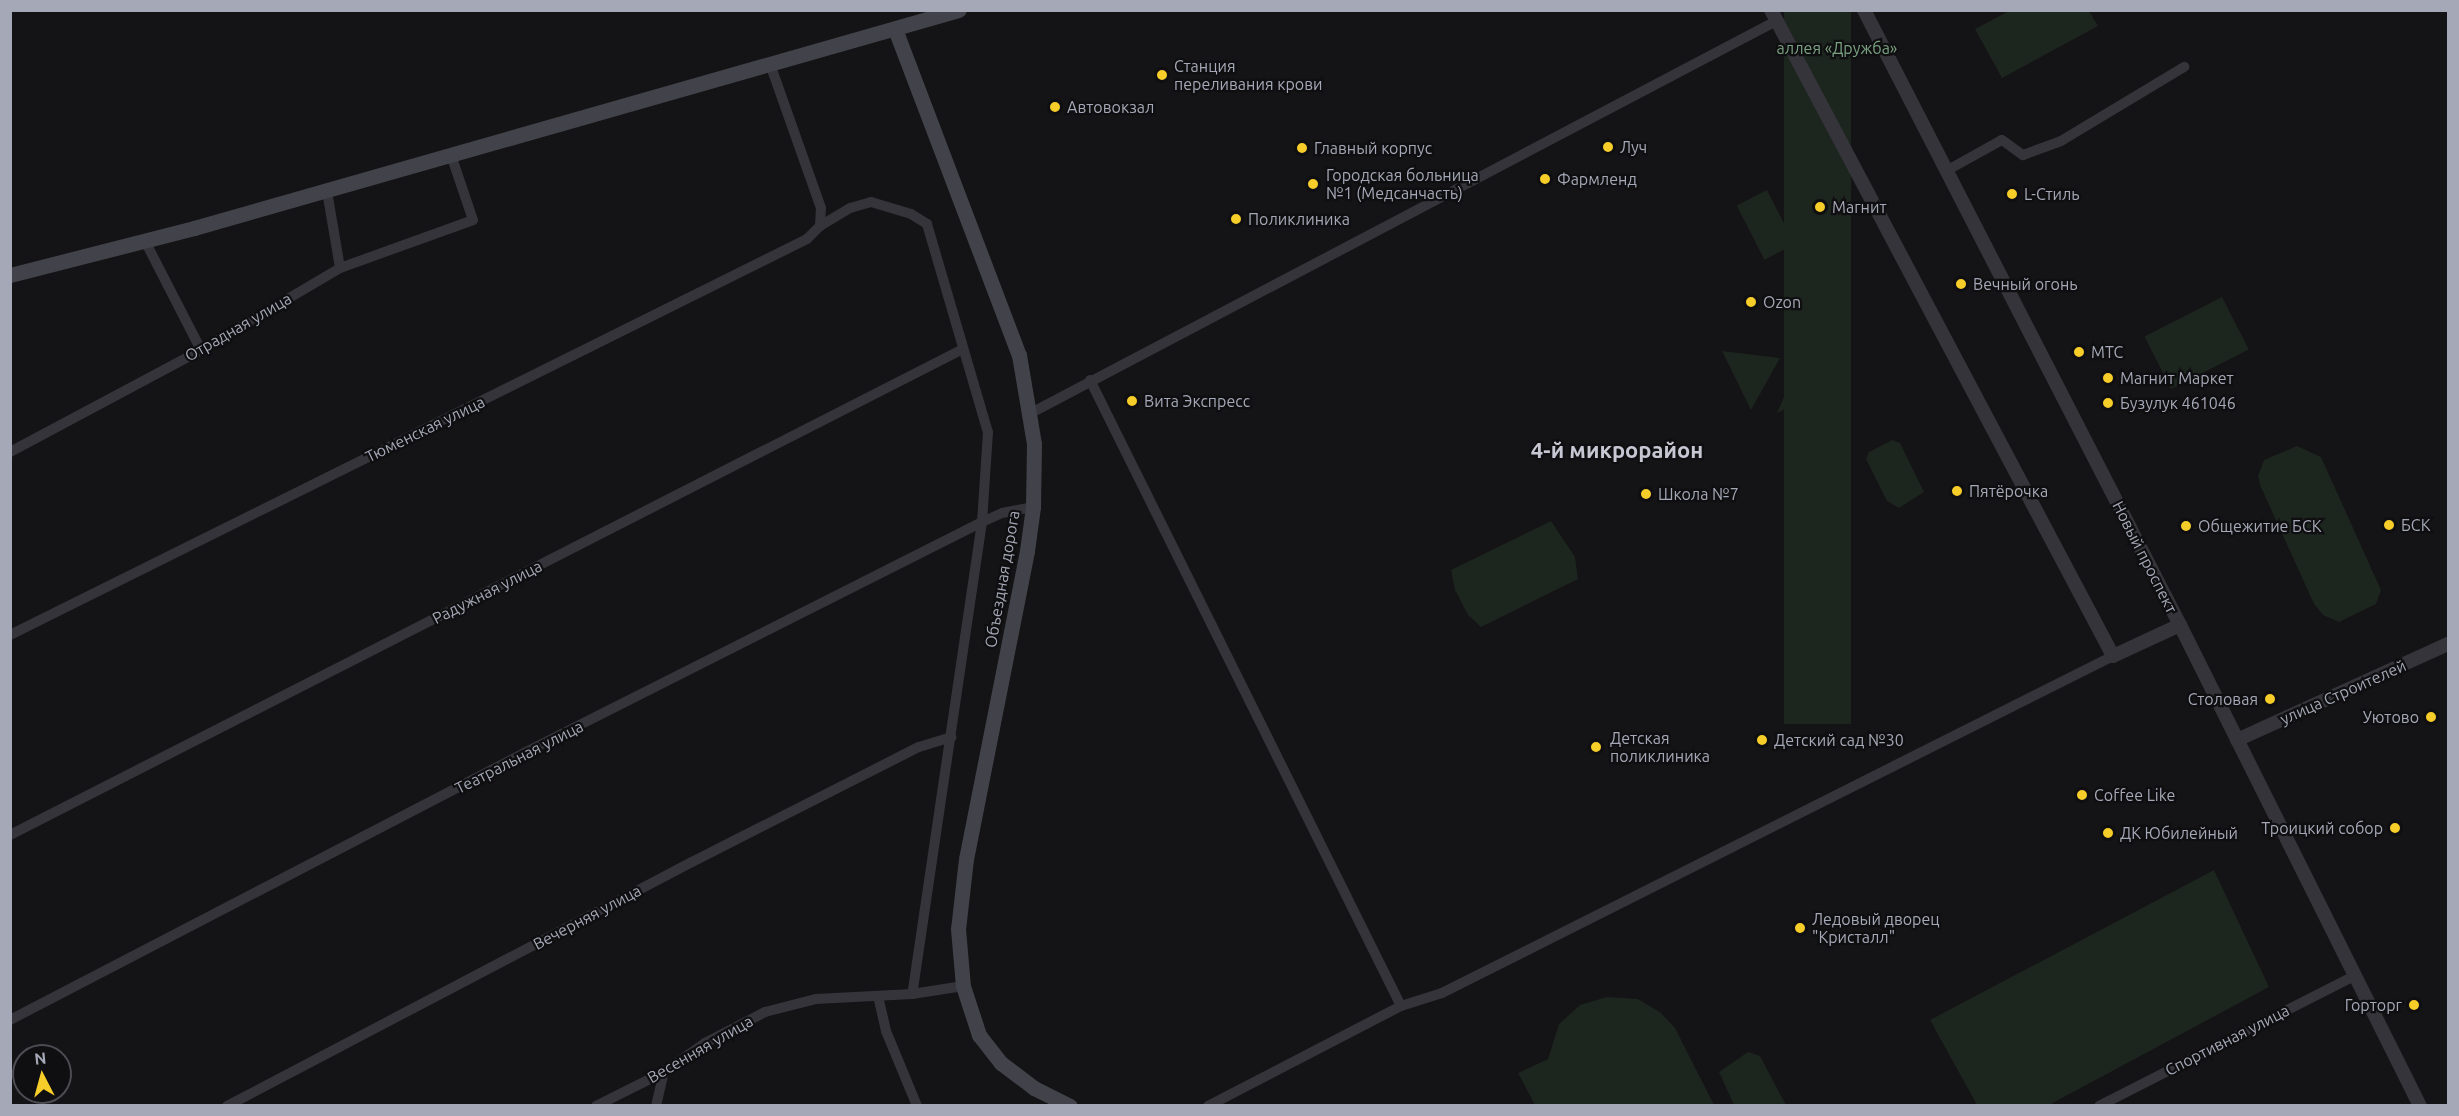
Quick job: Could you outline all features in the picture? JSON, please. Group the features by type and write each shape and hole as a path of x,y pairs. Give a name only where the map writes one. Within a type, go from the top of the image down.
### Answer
{"main road":[{"path":"10,275 145,241 956,11"},
{"name":"Объездная дорога","path":"895,28 1010,327 1031,413 1033,507 966,859 958,929 963,986 979,1035 1001,1063 1034,1089 1070,1106"}],"street":[{"name":"Новый проспект","path":"1864,10 2180,625 2420,1106"},
{"path":"1031,413 1774,16 2113,656"},
{"path":"770,64 821,208 820,226"},
{"path":"1946,171 2002,140 2023,155 2061,141 2184,67"},
{"name":"Отрадная улица","path":"10,452 201,350 340,268 473,220 451,155"},
{"path":"327,190 340,268"},
{"name":"Тюменская улица","path":"10,635 807,239 820,226 850,208 871,202 911,214 927,224 963,349"},
{"path":"145,241 201,350"},
{"path":"912,994 982,522 988,432 963,349"},
{"name":"Радужная улица","path":"10,835 963,349"},
{"path":"1090,380 1401,1006"},
{"name":"Театральная улица","path":"10,1020 524,753 982,522 1002,513 1033,507"},
{"path":"1208,1106 1401,1006 1442,993 2113,656 2180,625"},
{"name":"улица Строителей","path":"2237,740 2448,644"},
{"name":"Вечерняя улица","path":"227,1106 692,862 919,747 951,737"},
{"name":"Спортивная улица","path":"2099,1106 2356,975"},
{"name":"Весенняя улица","path":"596,1106 664,1072 705,1043 765,1012 816,999 912,994 963,986"},
{"path":"878,996 886,1031 917,1106"},
{"path":"656,1106 664,1072"}],"green space":[{"name":"аллея «Дружба»","path":"1784,11 1851,11 1851,724 1784,724"},
{"path":"2009,11 2089,11 2098,26 2002,78 1975,29"},
{"path":"1767,190 1795,244 1764,260 1737,205"},
{"path":"2222,297 2249,350 2171,389 2144,336"},
{"path":"1807,344 1833,384 1777,413"},
{"path":"1722,351 1780,358 1751,410"},
{"path":"1892,440 1900,443 1924,492 1899,508 1887,501 1866,459 1869,452"},
{"path":"2297,446 2321,457 2381,590 2376,604 2339,622 2323,615 2314,604 2260,485 2258,476 2264,460"},
{"path":"1551,521 1575,557 1578,579 1481,627 1468,615 1455,590 1451,570"},
{"path":"2214,870 2269,987 2049,1105 1977,1105 1930,1020"},
{"path":"1607,997 1638,999 1661,1013 1675,1028 1714,1105 1535,1105 1518,1073 1548,1059 1559,1024 1580,1005"},
{"path":"1748,1052 1760,1056 1786,1105 1734,1105 1719,1072"}],"place":[{"name":"Станция переливания крови","path":"1162,75"},
{"name":"Автовокзал","path":"1055,107"},
{"name":"Луч","path":"1608,147"},
{"name":"Главный корпус","path":"1302,148"},
{"name":"Фармленд","path":"1545,179"},
{"name":"Городская больница №1 (Медсанчасть)","path":"1313,184"},
{"name":"L-Стиль","path":"2012,194"},
{"name":"Магнит","path":"1820,207"},
{"name":"Поликлиника","path":"1236,219"},
{"name":"Вечный огонь","path":"1961,284"},
{"name":"Ozon","path":"1751,302"},
{"name":"МТС","path":"2079,352"},
{"name":"Магнит Маркет","path":"2108,378"},
{"name":"Вита Экспресс","path":"1132,401"},
{"name":"Бузулук 461046","path":"2108,403"},
{"name":"Пятёрочка","path":"1957,491"},
{"name":"Школа №7","path":"1646,494"},
{"name":"БСК","path":"2389,525"},
{"name":"Общежитие БСК","path":"2186,526"},
{"name":"Столовая","path":"2270,699"},
{"name":"Уютово","path":"2431,717"},
{"name":"Детский сад №30","path":"1762,740"},
{"name":"Детская поликлиника","path":"1596,747"},
{"name":"Coffee Like","path":"2082,795"},
{"name":"Троицкий собор","path":"2395,828"},
{"name":"ДК Юбилейный","path":"2108,833"},
{"name":"Ледовый дворец \"Кристалл\"","path":"1800,928"},
{"name":"Горторг","path":"2414,1005"}],"district":[{"name":"4-й микрорайон","path":"1617,450"}]}
